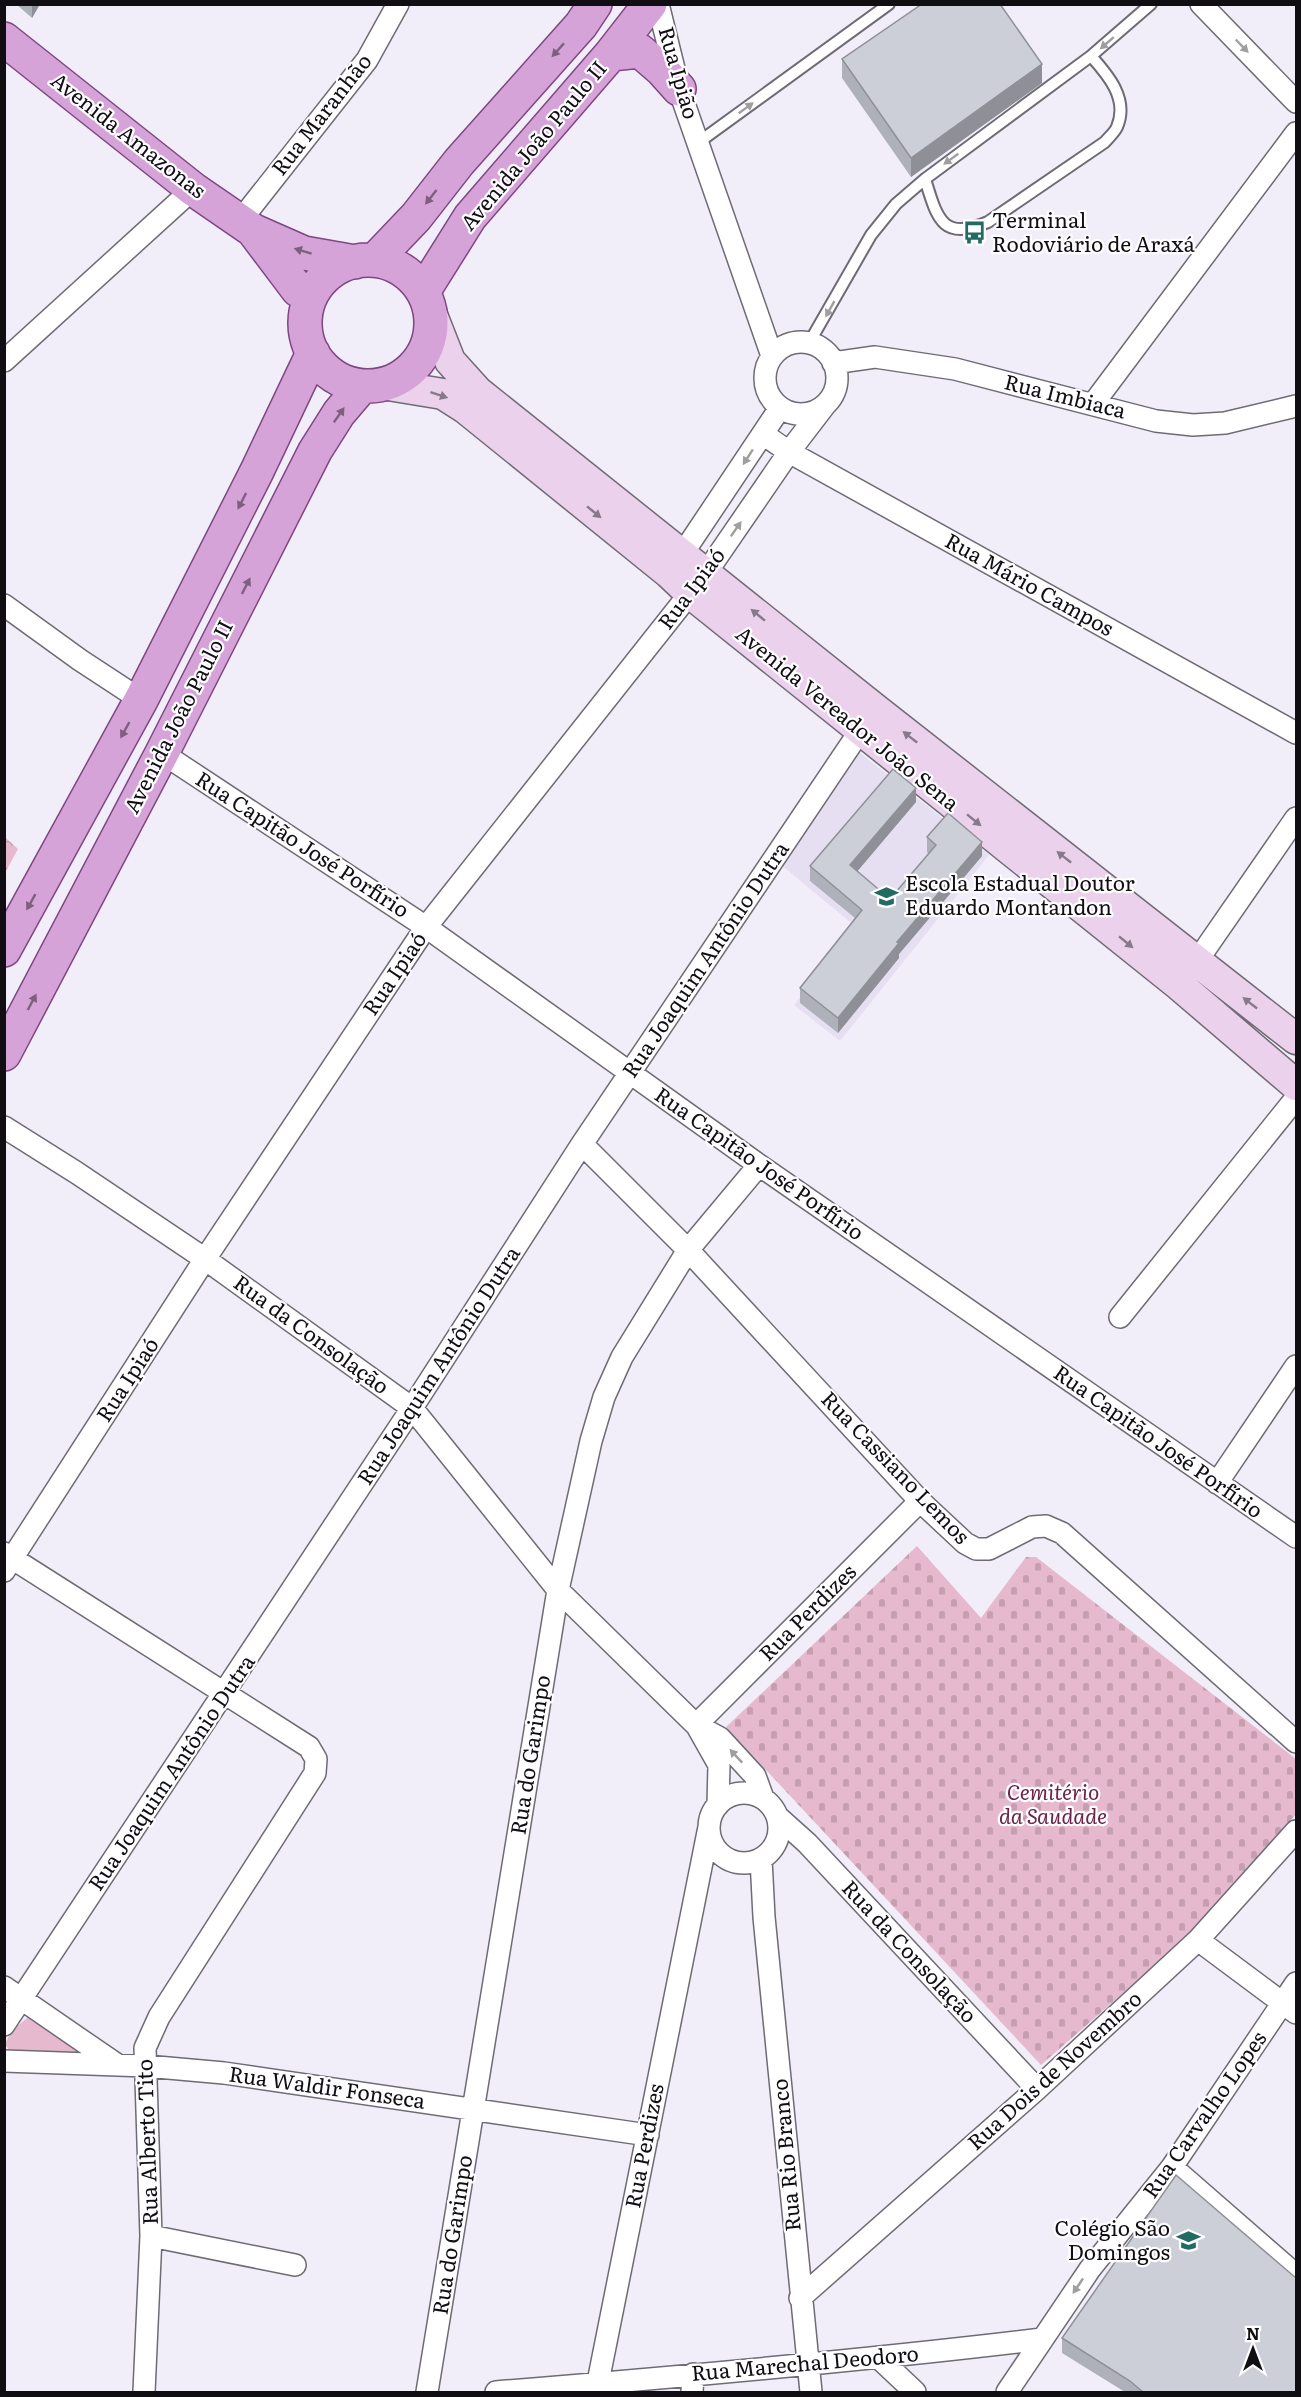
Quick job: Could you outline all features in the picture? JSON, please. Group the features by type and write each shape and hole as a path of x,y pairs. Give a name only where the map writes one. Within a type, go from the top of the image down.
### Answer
{"main road":[{"name":"Avenida João Paulo II","path":"365,261 416,217 459,162 580,25 595,4"},
{"name":"Avenida João Paulo II","path":"427,301 470,217 611,54 650,4"},
{"name":"Avenida Amazonas","path":"4,39 193,189 247,226"},
{"path":"611,54 640,51 679,89"},
{"path":"459,162 467,161 484,165 490,172 494,189"},
{"path":"247,226 304,253 365,261 394,266 411,276 427,301 432,326 429,342 422,357 404,374 372,385 342,380 325,369 313,353 306,335 306,315 311,296 322,280 337,268 365,261"},
{"path":"247,226 298,290 311,296"},
{"name":"Avenida Vereador João Sena","path":"427,301 450,361 478,392 687,574"},
{"name":"Avenida João Paulo II","path":"4,950 141,700 257,471 313,353"},
{"name":"Avenida João Paulo II","path":"4,1054 162,753 293,493 339,413 372,385"},
{"name":"Avenida Vereador João Sena","path":"372,385 443,394 687,574 868,719 1296,1085"},
{"path":"257,471 293,493"},
{"name":"Avenida Vereador João Sena","path":"868,719 1197,961 1296,1039"}],"street":[{"name":"Rua Maranhão","path":"247,226 367,60 398,4"},
{"name":"Rua Ipião","path":"658,4 679,89 699,142"},
{"path":"1201,4 1296,102"},
{"path":"1093,404 1296,132"},
{"path":"699,142 772,356"},
{"path":"4,361 193,189"},
{"path":"825,405 815,412 803,414 791,413 780,408 772,400 765,378 767,367 772,356 789,345 809,343 827,354 833,363"},
{"name":"Rua Imbiaca","path":"833,363 875,357 955,369 1156,421 1193,425 1225,423 1296,406"},
{"name":"Rua Ipiaó","path":"7,1560 426,927 687,574 789,452 832,396 837,374 833,363"},
{"name":"Rua Ipiaó","path":"687,574 763,434 780,408"},
{"name":"Rua Mário Campos","path":"763,434 789,452 1296,733"},
{"path":"4,605 80,660 141,700"},
{"name":"Rua Joaquim Antônio Dutra","path":"4,2025 13,1993 224,1694 582,1144 868,719"},
{"name":"Rua Capitão José Porfírio","path":"162,753 426,927 759,1165 1296,1537"},
{"path":"1197,961 1296,818"},
{"path":"1120,1317 1296,1098"},
{"name":"Rua da Consolação","path":"4,1127 205,1259 412,1408 558,1590 696,1725 719,1765 718,1805"},
{"name":"Rua Cassiano Lemos","path":"582,1144 688,1250 920,1501 965,1543 976,1549 989,1549 1032,1527 1046,1526 1062,1533 1296,1742"},
{"name":"Rua do Garimpo","path":"427,2392 558,1590 591,1441 604,1397 622,1357 688,1250 759,1165"},
{"path":"1217,1483 1294,1378"},
{"name":"Rua Perdizes","path":"696,1725 920,1501"},
{"path":"7,1560 224,1694"},
{"name":"Rua Alberto Tito","path":"144,2392 151,2236 145,2048 159,2017 315,1773 316,1759 309,1747 224,1694"},
{"name":"Rua da Consolação","path":"696,1725 720,1738 755,1776 763,1798"},
{"path":"739,1793 763,1798 778,1817 780,1829 777,1841 771,1852 761,1859 749,1863 732,1861 713,1846 709,1827 711,1815 728,1797 739,1793"},
{"name":"Rua da Consolação","path":"778,1817 807,1843 1037,2089"},
{"name":"Rua Perdizes","path":"596,2388 709,1827"},
{"name":"Rua Dois de Novembro","path":"800,2298 1037,2089 1198,1940 1296,1831"},
{"name":"Rua Rio Branco","path":"761,1859 764,1917 811,2392"},
{"name":"Rua Perdizes","path":"693,1900 732,1861"},
{"name":"Rua Rio Branco","path":"732,1861 764,1917"},
{"path":"1198,1940 1290,2007"},
{"name":"Rua Carvalho Lopes","path":"1007,2392 1090,2269 1172,2167 1290,2007 1296,1983"},
{"path":"13,1993 116,2064"},
{"name":"Rua Waldir Fonseca","path":"4,2061 116,2064 224,2073 648,2134"},
{"path":"1172,2167 1296,2275"},
{"path":"151,2236 295,2265"},
{"name":"Rua Marechal Deodoro","path":"496,2392 693,2383 808,2363 880,2359 1042,2339"},
{"path":"880,2359 915,2392"}],"lane":[{"path":"699,142 889,4"},
{"path":"809,343 871,235 896,204 925,179 1091,56 1151,4"},
{"path":"925,179 937,217 946,227 958,231 972,229 988,222 1105,142 1117,128 1121,108 1118,93 1109,76 1091,56"}],"shaded area":[{"name":"Escola Estadual Doutor Eduardo Montandon","path":"859,752 989,855 840,1041 794,1005 856,927 780,864"}],"green space":[{"path":"5,837 18,849 5,873"},
{"name":"Cemitério da Saudade","path":"917,1546 981,1618 1026,1557 1036,1557 1296,1759 1296,1814 1194,1931 1041,2065 726,1727"},
{"path":"28,2017 78,2047 78,2058 11,2053 5,2044 11,2032"}],"building":[{"path":"922,4 1000,4 1042,64 911,158 842,59"},
{"path":"893,769 916,788 850,865 890,899 936,845 927,837 948,813 982,842 897,942 899,943 838,1018 800,988 862,910 810,866"},
{"name":"Colégio São Domingos","path":"1176,2175 1296,2278 1296,2392 1143,2392 1130,2381 1062,2338"}],"place":[{"name":"Terminal Rodoviário de Araxá","path":"974,233"},
{"name":"Escola Estadual Doutor Eduardo Montandon","path":"887,896"},
{"name":"Colégio São Domingos","path":"1188,2241"}]}
